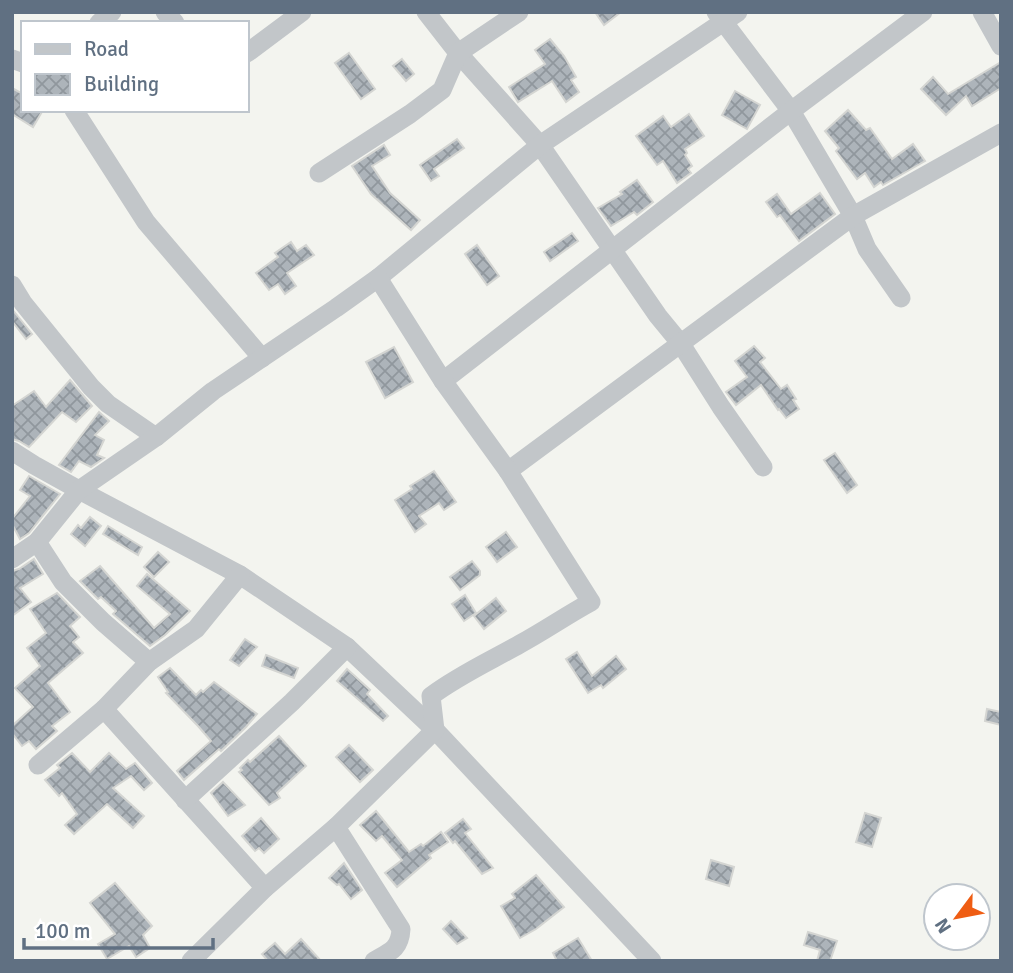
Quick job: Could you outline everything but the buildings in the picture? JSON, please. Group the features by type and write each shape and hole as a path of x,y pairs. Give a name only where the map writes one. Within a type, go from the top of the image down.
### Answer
{"street":[{"path":"248,52 302,12"},
{"path":"426,12 458,53 540,145 658,316 681,344 763,467"},
{"path":"319,173 442,90 458,53 519,12"},
{"path":"443,381 923,12"},
{"path":"982,12 1001,47"},
{"path":"12,559 37,542 79,490 156,438 213,391 378,278 540,145 726,15 791,111 853,216 867,249 901,298"},
{"path":"75,112 146,222 262,358"},
{"path":"508,471 853,216 1001,133"},
{"path":"378,278 443,381 508,471 591,602 445,685 431,696 435,730"},
{"path":"12,285 23,303 99,396 156,438"},
{"path":"12,451 79,490 240,575 347,647 435,730 652,961"},
{"path":"37,542 63,582 149,662"},
{"path":"38,765 104,709 149,662 196,629 240,575"},
{"path":"185,800 292,702 347,647"},
{"path":"104,709 265,888"},
{"path":"191,961 265,888 336,827 435,730"},
{"path":"336,827 401,929 397,946 374,961"}]}
